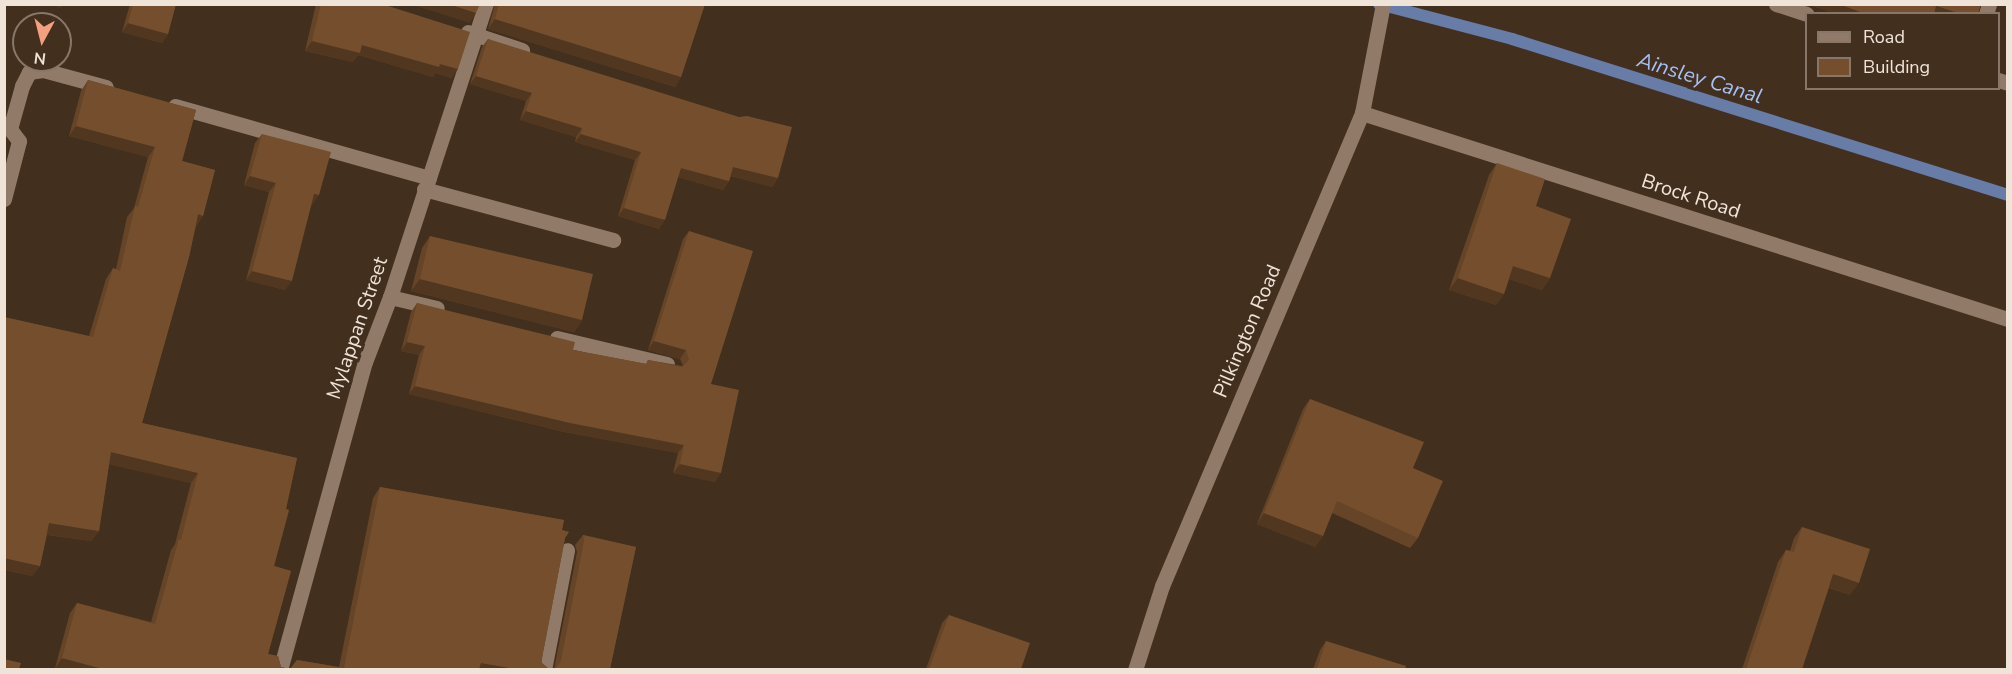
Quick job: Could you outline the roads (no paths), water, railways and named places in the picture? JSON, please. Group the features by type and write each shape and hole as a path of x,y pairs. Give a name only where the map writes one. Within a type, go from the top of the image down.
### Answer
{"street":[{"name":"Mylappan Street","path":"280,669 365,362 390,297 486,4"},
{"name":"Pilkington Road","path":"1135,669 1162,586 1362,113 1383,4"},
{"path":"1776,4 1805,14"},
{"path":"454,28 535,53"},
{"path":"4,199 19,141 7,128 26,75 34,70 43,70 121,91"},
{"path":"155,101 613,240"},
{"name":"Brock Road","path":"1362,113 2007,319"},
{"path":"390,297 447,311"},
{"path":"538,333 674,366"},
{"path":"544,669 567,550"}],"waterway":[{"name":"Ainsley Canal","path":"1379,4 1512,39 2008,195"}]}
